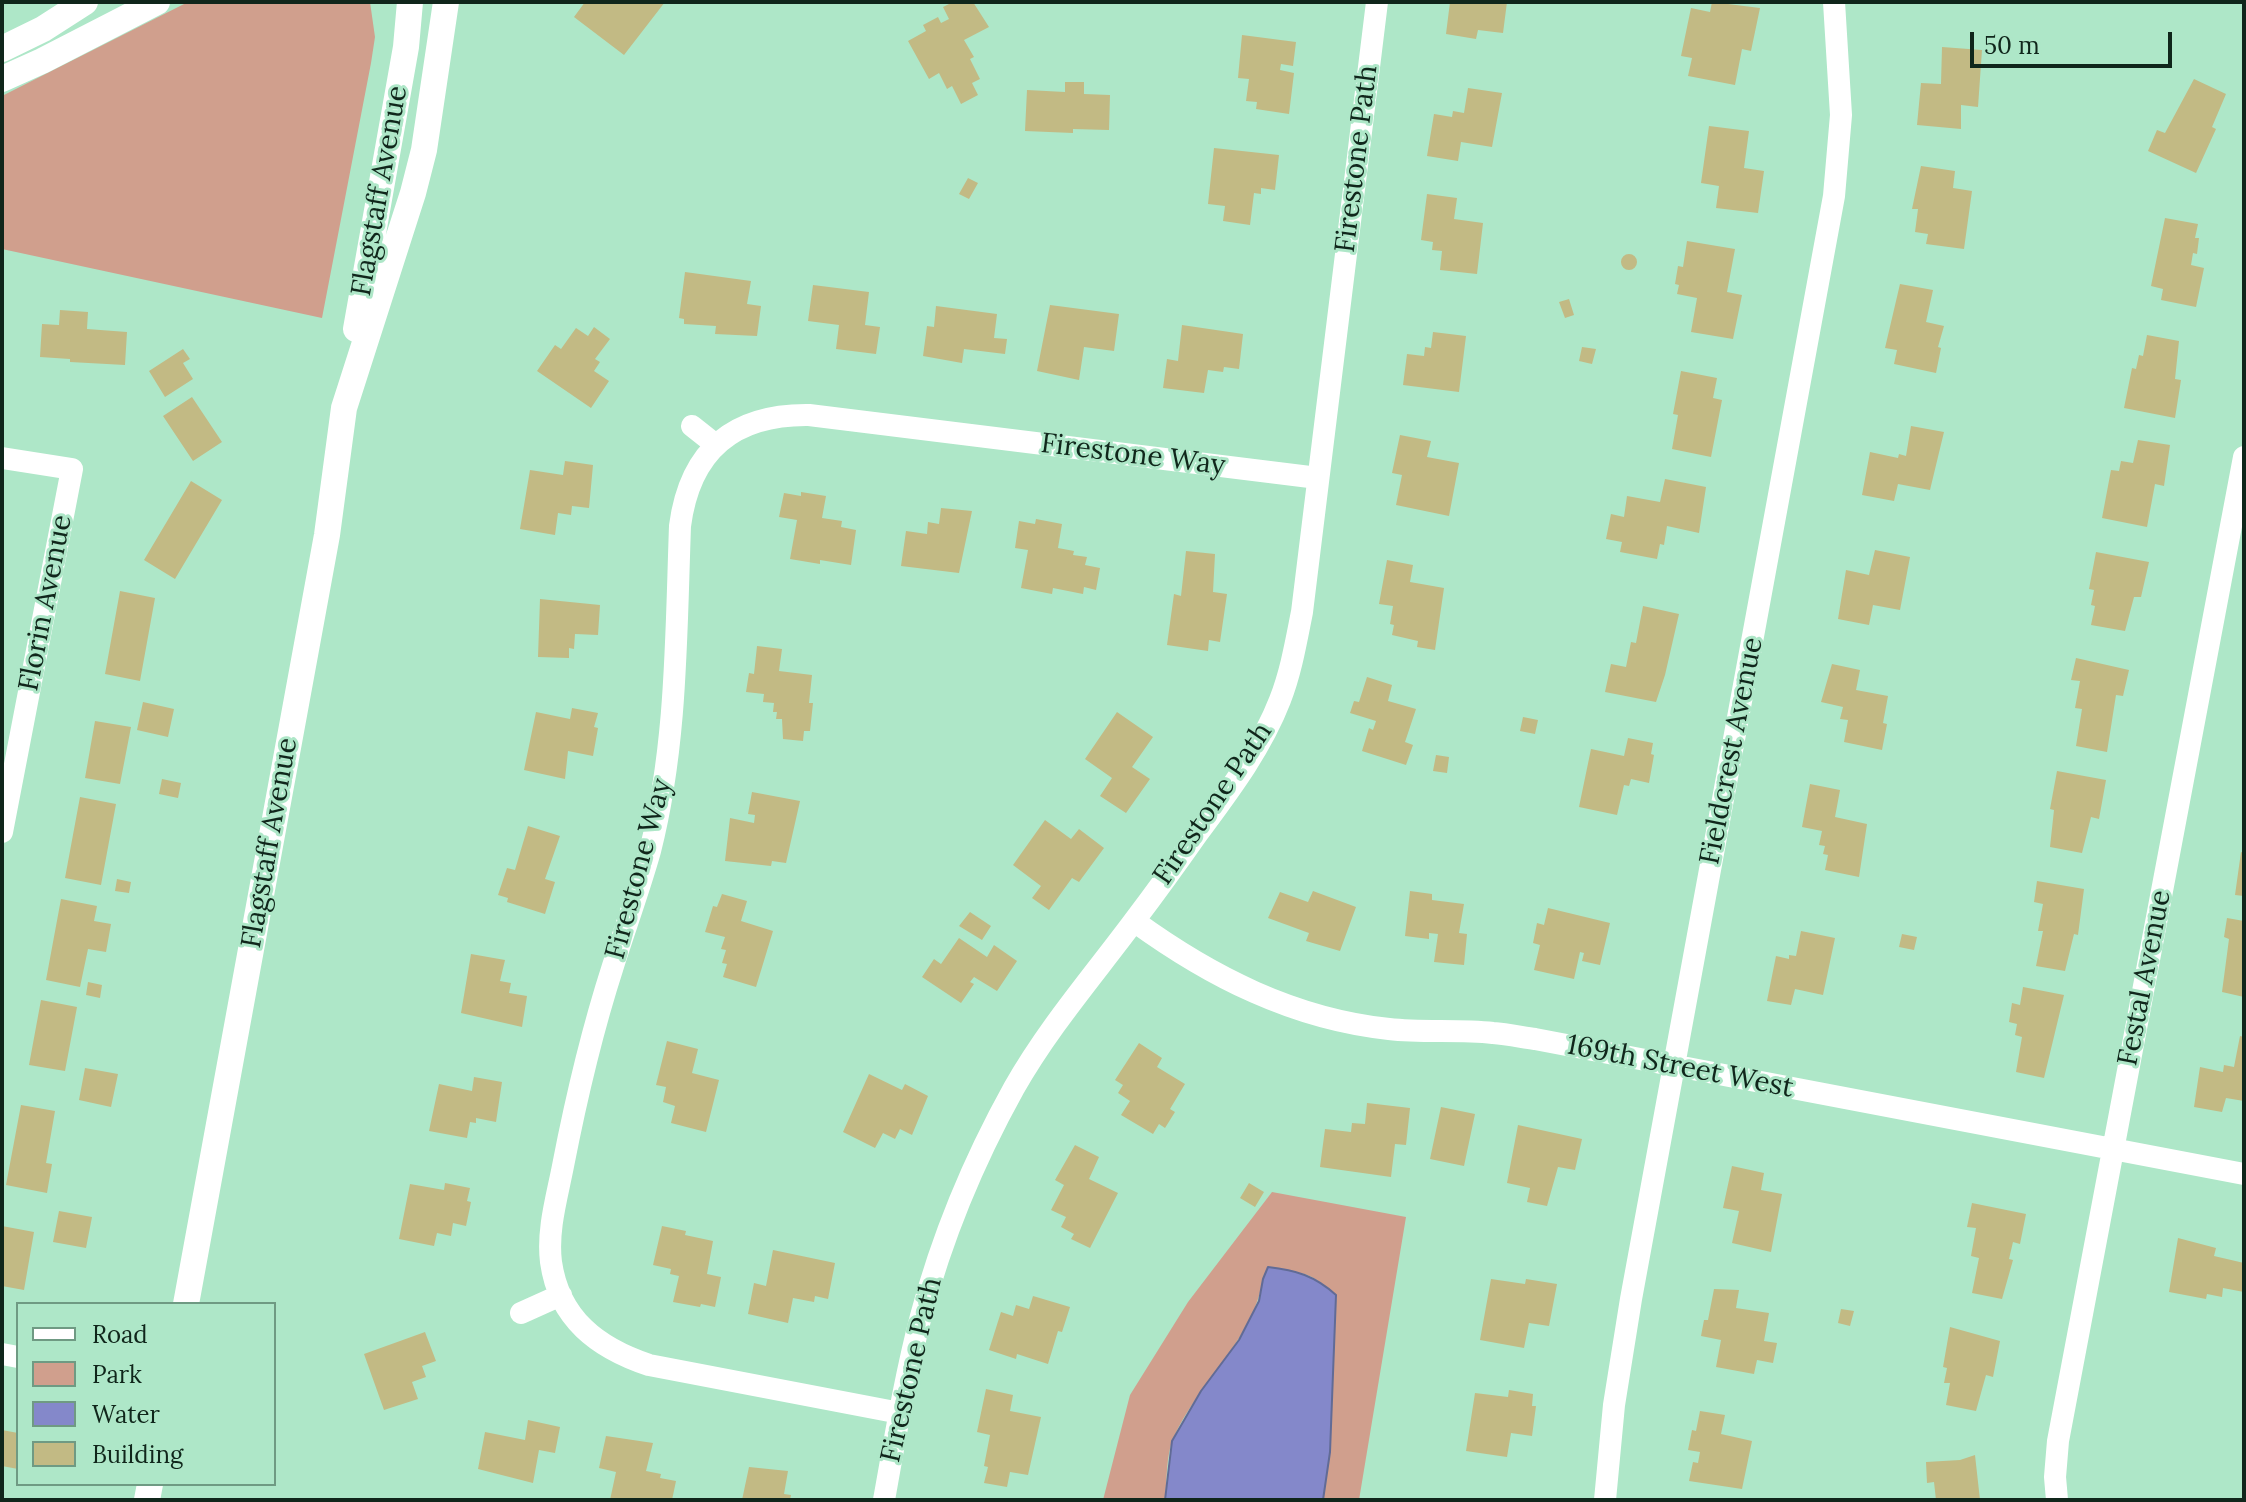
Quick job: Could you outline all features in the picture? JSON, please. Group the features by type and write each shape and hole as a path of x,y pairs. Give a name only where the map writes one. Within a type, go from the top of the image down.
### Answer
{"street":[{"path":"2,49 43,29 85,2"},
{"path":"2,79 157,2"},
{"name":"Flagstaff Avenue","path":"351,381 359,307 406,47 410,2"},
{"name":"Flagstaff Avenue","path":"186,1302 327,535 344,408 424,150 446,2"},
{"name":"Firestone Path","path":"884,1500 928,1290 968,1180 1015,1087 1069,1005 1234,784 1260,744 1280,700 1294,656 1302,612 1377,2"},
{"name":"Fieldcrest Avenue","path":"1605,1500 1616,1390 1673,1065 1834,196 1841,115 1834,2"},
{"name":"Firestone Way","path":"900,1413 635,1361 596,1341 575,1321 561,1295 551,1261 550,1240 567,1146 594,1029 649,852 665,774 674,689 680,526 683,502 697,470 716,445 758,420 809,415 1318,478"},
{"path":"692,426 716,445"},
{"name":"Festal Avenue","path":"2057,1500 2058,1441 2238,523 2244,457"},
{"name":"Florin Avenue","path":"2,458 72,469 2,832"},
{"name":"169th Street West","path":"1134,921 1206,970 1290,1008 1314,1015 1391,1030 1506,1034 2244,1174"},
{"path":"521,1313 561,1295"}],"green space":[{"path":"188,2 370,2 375,37 322,318 2,249 2,96"},
{"path":"1272,1192 1406,1217 1359,1500 1323,1500 1330,1452 1336,1296 1310,1276 1294,1273 1263,1279 1257,1301 1237,1342 1184,1418 1171,1446 1165,1500 1103,1500 1130,1395 1188,1302"}],"water":[{"path":"1268,1267 1305,1275 1336,1295 1330,1452 1323,1500 1165,1500 1172,1441 1201,1391 1239,1340 1259,1301"}],"building":[{"path":"585,2 665,2 624,55 574,17"},
{"path":"953,2 973,2 989,27 964,40 974,57 970,59 980,79 972,83 978,95 961,104 952,86 947,89 939,73 929,79 908,41 926,31 923,25 938,17 941,23 949,19 943,7"},
{"path":"1450,2 1507,2 1503,33 1478,30 1476,39 1446,34"},
{"path":"1712,2 1760,8 1751,51 1742,49 1735,85 1688,76 1692,58 1681,56 1691,8 1710,12"},
{"path":"1242,35 1296,42 1293,66 1281,64 1280,70 1294,73 1289,114 1256,109 1257,102 1246,101 1249,79 1238,78"},
{"path":"1942,47 1982,50 1978,107 1961,105 1961,129 1917,125 1921,83 1941,84"},
{"path":"2194,79 2226,94 2212,127 2216,129 2196,173 2148,151 2157,130 2165,133"},
{"path":"1065,82 1084,82 1084,94 1110,95 1109,130 1073,129 1073,133 1025,131 1027,90 1065,92"},
{"path":"1468,88 1502,93 1492,147 1461,142 1458,161 1427,156 1434,114 1452,117 1453,111 1464,113"},
{"path":"1709,126 1749,131 1744,168 1764,171 1758,213 1716,208 1719,186 1701,183"},
{"path":"1214,148 1279,155 1275,190 1261,188 1261,194 1254,193 1250,225 1223,221 1225,206 1208,204"},
{"path":"1921,166 1955,171 1953,188 1972,191 1964,249 1926,244 1928,234 1915,232 1918,209 1912,209"},
{"path":"968,178 978,183 969,199 959,194"},
{"path":"1427,194 1457,198 1454,219 1483,223 1477,274 1440,270 1442,251 1432,250 1433,242 1421,240"},
{"path":"2165,218 2198,224 2195,238 2199,238 2197,254 2193,253 2191,265 2204,268 2196,307 2161,300 2163,289 2151,286"},
{"path":"1687,241 1735,249 1727,292 1742,295 1733,339 1691,332 1697,298 1677,294 1679,285 1675,284 1678,266 1683,267"},
{"path":"1626,254 1632,254 1637,262 1635,268 1626,270 1621,265 1621,259"},
{"path":"685,272 751,281 747,304 761,306 757,336 715,334 716,326 684,324 684,319 679,318"},
{"path":"1900,284 1933,290 1926,322 1944,326 1936,373 1894,364 1897,350 1885,348"},
{"path":"813,285 869,292 865,325 880,327 876,354 836,349 839,325 808,321"},
{"path":"1569,299 1574,315 1565,318 1559,302"},
{"path":"1050,305 1119,314 1114,351 1084,347 1079,380 1037,371"},
{"path":"936,306 997,314 994,338 1007,339 1005,354 964,349 962,363 923,356 927,326 934,327"},
{"path":"60,310 88,312 87,329 127,332 125,365 40,357 42,324 59,325"},
{"path":"1182,325 1243,334 1239,369 1224,367 1223,372 1208,370 1204,393 1163,388 1167,359 1178,361"},
{"path":"594,327 610,339 595,359 600,362 594,371 609,381 591,408 537,371 555,345 561,349 576,328 588,336"},
{"path":"1433,332 1466,336 1459,392 1403,385 1407,354 1424,356 1425,347 1431,348"},
{"path":"2147,335 2179,341 2175,379 2181,380 2175,418 2124,408 2132,368 2136,369 2139,355 2143,356"},
{"path":"1582,347 1596,349 1592,364 1579,361"},
{"path":"183,349 190,359 183,363 193,379 165,397 149,371"},
{"path":"1681,371 1717,378 1713,398 1722,400 1711,457 1672,449 1678,415 1673,414"},
{"path":"192,397 222,442 193,461 163,416"},
{"path":"1911,426 1944,432 1930,490 1898,484 1894,501 1862,495 1870,452 1898,458 1899,454 1906,456"},
{"path":"1400,435 1431,441 1427,457 1459,463 1449,516 1396,505 1402,475 1392,473"},
{"path":"2138,440 2170,445 2164,486 2155,484 2147,527 2102,518 2111,470 2119,471 2121,461 2133,463"},
{"path":"565,461 593,465 589,508 572,506 571,515 558,513 555,535 520,529 530,470 563,475"},
{"path":"1665,479 1706,487 1699,533 1667,526 1664,545 1660,544 1657,559 1620,552 1622,542 1606,539 1611,514 1624,517 1627,496 1660,502"},
{"path":"191,481 222,500 175,579 144,560"},
{"path":"801,492 826,496 822,518 842,521 841,527 856,530 851,565 790,559 797,520 779,517 784,493 801,496"},
{"path":"941,508 972,511 959,573 901,566 906,531 927,534 928,522 939,524"},
{"path":"1036,519 1062,524 1058,548 1087,557 1085,565 1100,568 1096,590 1084,587 1083,594 1053,588 1052,594 1021,588 1028,550 1015,548 1019,521 1035,524"},
{"path":"1875,550 1910,557 1900,610 1873,605 1869,625 1838,619 1846,570 1869,575"},
{"path":"1186,551 1215,554 1213,592 1227,594 1220,642 1209,640 1208,651 1167,645 1174,594 1181,596"},
{"path":"2096,552 2149,562 2141,597 2134,597 2125,631 2091,625 2095,606 2091,605 2094,590 2089,589"},
{"path":"1387,560 1413,565 1410,582 1444,588 1435,650 1417,647 1418,641 1392,635 1393,606 1379,604"},
{"path":"120,591 155,598 140,681 105,674"},
{"path":"540,599 600,605 598,635 575,634 574,649 569,648 569,658 538,657"},
{"path":"1643,606 1679,614 1656,702 1605,692 1611,664 1626,667 1631,642 1636,643"},
{"path":"757,646 782,649 779,671 812,675 810,731 804,731 803,741 783,739 782,719 776,719 774,703 763,702 764,694 746,692 749,673 754,674"},
{"path":"2076,658 2129,670 2123,696 2116,695 2107,752 2076,746 2082,709 2075,708 2080,681 2071,680"},
{"path":"1832,664 1860,670 1856,690 1888,696 1882,750 1844,742 1848,720 1840,719 1843,707 1821,702"},
{"path":"1367,677 1392,685 1388,701 1416,709 1405,742 1413,745 1406,765 1362,751 1369,728 1373,730 1376,721 1350,713 1354,701 1359,702"},
{"path":"143,702 174,709 168,737 137,730"},
{"path":"572,708 598,713 593,756 568,751 565,779 524,770 536,712 570,719"},
{"path":"1117,712 1153,737 1132,767 1150,779 1126,813 1100,796 1112,778 1085,759"},
{"path":"1523,717 1538,720 1535,734 1520,731"},
{"path":"95,721 131,727 120,784 85,778"},
{"path":"1628,738 1653,743 1649,783 1631,779 1629,786 1624,785 1617,815 1579,807 1591,749 1624,756"},
{"path":"1436,755 1449,757 1447,773 1433,771"},
{"path":"2057,771 2106,780 2099,819 2091,817 2082,853 2050,847 2054,810 2050,809"},
{"path":"162,779 181,783 178,798 159,794"},
{"path":"1810,784 1840,790 1835,817 1867,824 1859,877 1825,870 1828,855 1823,854 1825,846 1819,845 1822,831 1802,827"},
{"path":"752,792 800,801 786,863 772,861 771,866 725,861 730,818 754,823 755,815 748,814"},
{"path":"80,797 116,804 101,885 65,878"},
{"path":"1045,820 1071,839 1079,829 1104,848 1079,882 1072,878 1049,910 1032,898 1041,886 1013,865"},
{"path":"528,826 560,836 545,879 555,882 545,914 507,902 508,898 498,895 507,868 515,870"},
{"path":"2241,852 2244,853 2244,896 2235,895"},
{"path":"117,879 131,882 129,893 115,891"},
{"path":"2037,881 2084,889 2078,935 2074,934 2065,971 2036,966 2043,931 2038,931 2043,904 2034,902"},
{"path":"1313,891 1356,907 1340,951 1306,941 1309,933 1268,918 1280,892 1308,902"},
{"path":"1410,891 1432,894 1432,900 1464,904 1459,933 1467,934 1464,965 1434,962 1438,934 1429,933 1429,939 1405,936"},
{"path":"722,894 747,901 741,921 773,931 756,987 723,977 727,964 722,963 726,950 721,949 725,937 705,932 713,906 717,907"},
{"path":"61,899 97,906 94,921 111,924 106,952 88,949 80,987 46,980"},
{"path":"1548,908 1610,923 1600,965 1582,961 1584,953 1580,952 1574,979 1534,970 1540,945 1533,943 1537,923 1544,925"},
{"path":"970,912 991,926 982,940 959,926"},
{"path":"2227,918 2244,921 2244,997 2222,992 2229,939 2224,937"},
{"path":"1801,931 1835,938 1823,995 1795,989 1791,1005 1767,1001 1776,956 1789,959 1789,955 1796,956"},
{"path":"1902,934 1917,937 1914,950 1899,947"},
{"path":"959,938 987,957 994,945 1017,961 997,991 974,977 970,982 974,984 961,1003 922,977 934,959 941,964"},
{"path":"471,954 505,960 500,981 511,983 509,993 527,996 522,1027 461,1013"},
{"path":"88,982 102,985 100,998 86,995"},
{"path":"2023,987 2064,995 2044,1078 2016,1072 2022,1037 2015,1035 2017,1024 2009,1022 2012,1003 2020,1005"},
{"path":"41,1000 77,1007 65,1071 29,1065"},
{"path":"2240,1036 2244,1037 2244,1101 2226,1098 2222,1112 2194,1107 2200,1067 2223,1072 2224,1065 2234,1067"},
{"path":"667,1041 698,1049 692,1073 719,1080 706,1132 671,1123 675,1106 663,1102 666,1087 656,1085"},
{"path":"1139,1043 1162,1058 1157,1067 1185,1084 1170,1109 1175,1112 1165,1128 1159,1124 1153,1134 1121,1115 1130,1101 1118,1093 1123,1085 1115,1080"},
{"path":"85,1068 118,1074 111,1107 79,1100"},
{"path":"869,1074 902,1090 905,1084 928,1096 912,1135 900,1129 895,1139 883,1133 875,1148 843,1132"},
{"path":"474,1077 502,1082 496,1122 476,1118 476,1123 470,1122 467,1138 429,1131 439,1084 472,1091"},
{"path":"1367,1103 1410,1108 1406,1145 1395,1144 1391,1177 1320,1167 1325,1129 1351,1132 1352,1123 1365,1124"},
{"path":"21,1105 55,1111 46,1163 52,1164 47,1193 6,1185"},
{"path":"1441,1107 1475,1114 1464,1166 1430,1159"},
{"path":"1518,1125 1582,1139 1575,1170 1558,1167 1547,1206 1527,1202 1530,1188 1507,1183"},
{"path":"1075,1145 1099,1157 1089,1179 1118,1193 1090,1248 1071,1239 1074,1234 1061,1227 1066,1217 1051,1210 1064,1185 1055,1180"},
{"path":"1732,1166 1764,1173 1761,1190 1782,1194 1771,1252 1732,1243 1739,1211 1723,1208"},
{"path":"445,1183 470,1188 467,1201 471,1202 466,1226 453,1223 451,1236 437,1233 434,1246 399,1239 410,1184 444,1190"},
{"path":"1249,1183 1264,1192 1255,1207 1240,1198"},
{"path":"1972,1203 2026,1214 2020,1244 2013,1242 2009,1259 2013,1260 2002,1299 1972,1293 1979,1258 1971,1256 1976,1228 1967,1227"},
{"path":"59,1211 92,1217 86,1248 53,1242"},
{"path":"2,1226 34,1232 24,1290 2,1286"},
{"path":"662,1226 713,1241 707,1274 721,1277 715,1307 673,1302 679,1276 670,1274 671,1269 653,1265"},
{"path":"2178,1238 2216,1248 2214,1256 2244,1263 2244,1292 2223,1288 2222,1297 2207,1294 2206,1299 2169,1292"},
{"path":"773,1250 835,1263 828,1299 815,1296 814,1302 793,1298 788,1323 748,1314 754,1283 766,1286"},
{"path":"1491,1279 1525,1284 1526,1279 1557,1284 1549,1326 1529,1323 1524,1348 1480,1340"},
{"path":"1714,1289 1739,1290 1736,1308 1769,1313 1764,1341 1777,1343 1773,1363 1757,1360 1754,1374 1716,1367 1721,1340 1701,1336 1704,1320 1708,1320"},
{"path":"1033,1296 1070,1307 1062,1332 1058,1331 1048,1364 1017,1354 1016,1359 989,1350 1001,1312 1013,1316 1016,1305 1029,1309"},
{"path":"1841,1309 1854,1311 1850,1326 1838,1323"},
{"path":"1950,1327 2000,1341 1993,1377 1986,1375 1976,1411 1946,1405 1950,1383 1944,1383 1947,1368 1943,1367"},
{"path":"425,1332 436,1361 422,1366 426,1377 412,1382 418,1399 384,1410 364,1354"},
{"path":"986,1389 1013,1395 1010,1411 1041,1417 1028,1475 1010,1472 1007,1487 984,1483 990,1435 977,1432"},
{"path":"1509,1390 1533,1394 1532,1406 1536,1406 1532,1436 1511,1433 1507,1457 1466,1451 1475,1393 1508,1397"},
{"path":"1700,1411 1725,1415 1721,1434 1752,1441 1742,1489 1689,1481 1693,1462 1698,1463 1700,1452 1688,1450"},
{"path":"528,1420 560,1427 555,1453 539,1450 533,1483 478,1469 485,1432 525,1440"},
{"path":"2,1430 16,1433 16,1469 2,1466"},
{"path":"606,1436 653,1443 646,1471 676,1481 672,1500 610,1500 616,1472 599,1468"},
{"path":"1975,1455 1980,1500 1936,1500 1934,1482 1927,1483 1926,1462 1960,1460"},
{"path":"749,1467 788,1471 784,1494 791,1495 790,1500 742,1500"}]}
